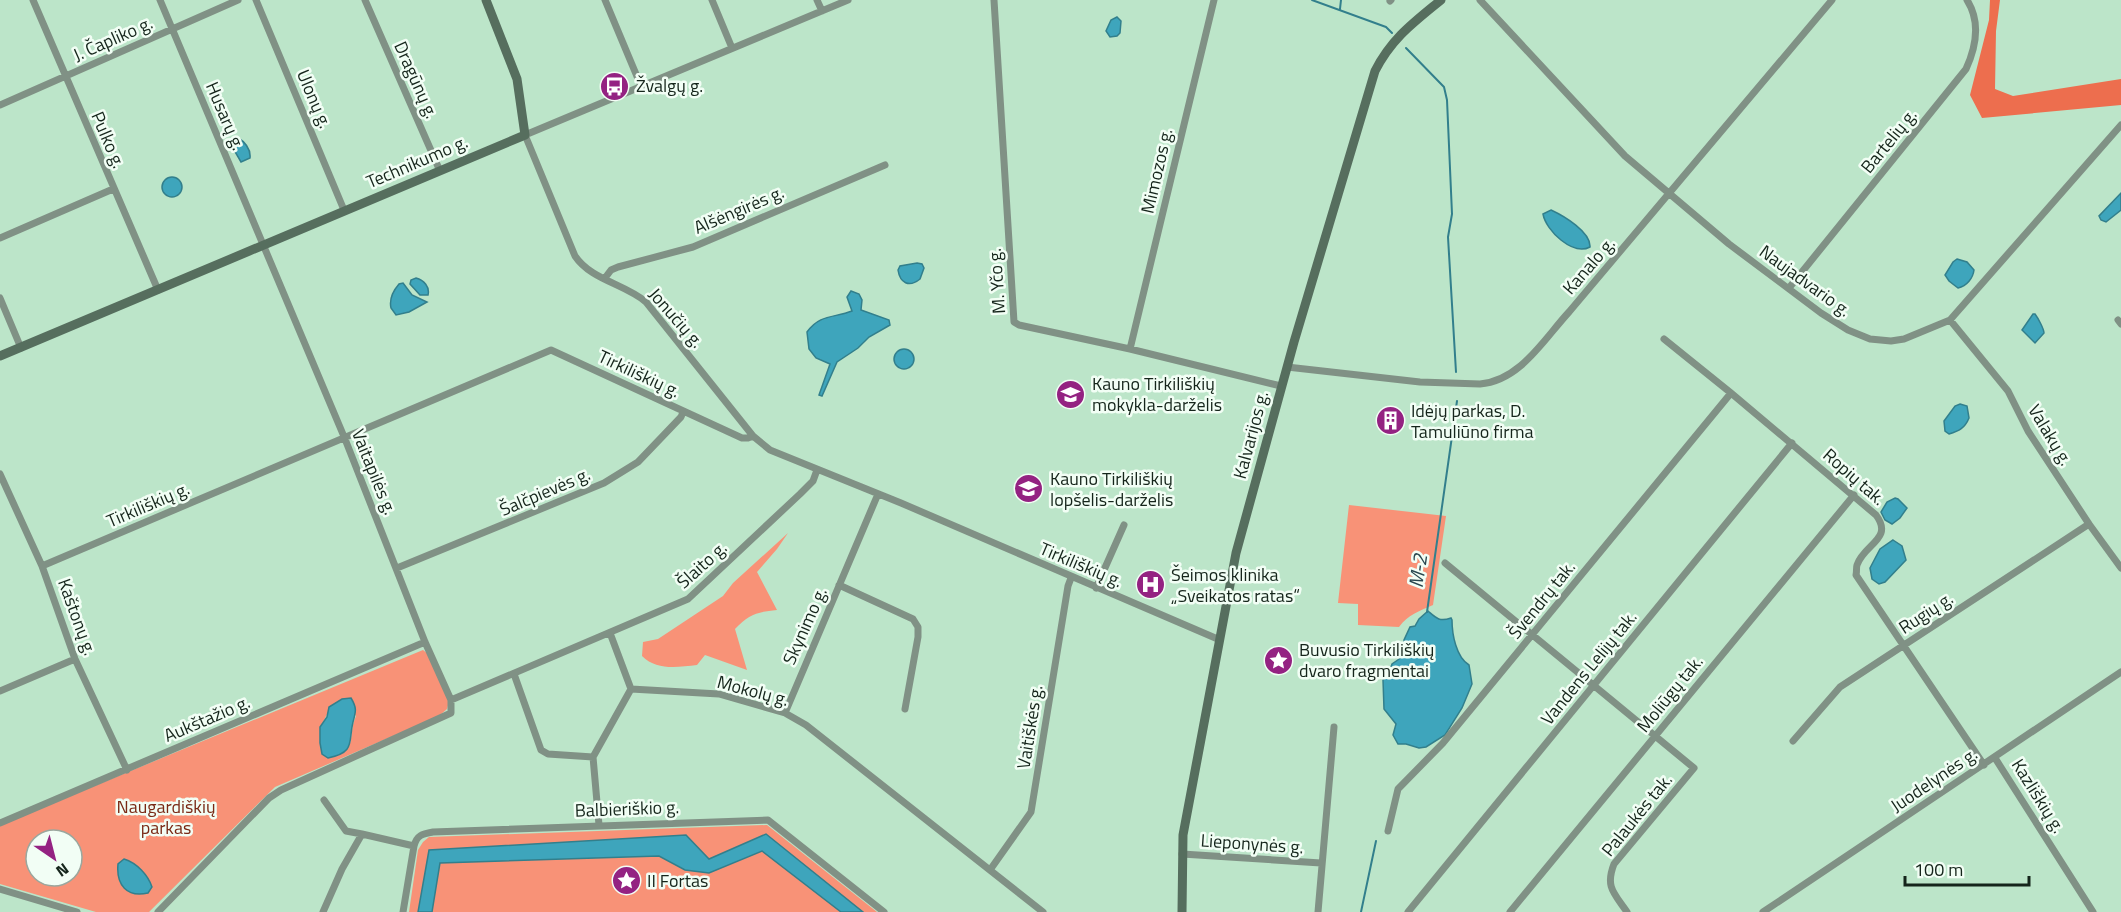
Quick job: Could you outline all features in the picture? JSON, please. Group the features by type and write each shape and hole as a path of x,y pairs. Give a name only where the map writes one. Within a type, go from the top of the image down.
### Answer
{"main road":[{"path":"486,0 517,79 525,135"},
{"name":"Kalvarijos g.","path":"1182,912 1183,835 1236,553 1281,386 1375,71 1395,39 1441,0"},
{"name":"Technikumo g.","path":"0,357 525,135"}],"street":[{"name":"Pulko g.","path":"33,0 158,290"},
{"name":"Husarų g.","path":"160,0 264,244"},
{"name":"J. Čapliko g.","path":"0,105 238,0"},
{"name":"Ulonų g.","path":"256,0 345,210"},
{"name":"Dragūnų g.","path":"365,0 440,171"},
{"path":"605,0 640,86"},
{"path":"712,0 732,48"},
{"path":"817,0 822,11"},
{"name":"Technikumo g.","path":"525,135 848,0"},
{"name":"M. Yčo g.","path":"994,0 1014,322 1019,326 1130,349 1281,386"},
{"name":"Mimozos g.","path":"1130,349 1214,0"},
{"name":"Naujadvario g.","path":"1480,0 1625,156 1729,244 1821,313 1848,330 1870,339 1891,341 1904,339 1950,320 2121,125"},
{"name":"Kanalo g.","path":"1287,367 1420,382 1480,384 1508,377 1528,359 1670,194 1832,0"},
{"name":"Bartelių g.","path":"1789,288 1966,69 1975,51 1976,29 1973,9 1968,0"},
{"name":"Jonučių g.","path":"525,135 575,255 585,268 646,302 753,436"},
{"name":"Alšėngirės g.","path":"605,278 611,270 618,267 693,247 885,165"},
{"path":"0,238 113,189"},
{"name":"Vaitapilės g.","path":"158,912 268,798 291,785 451,713 451,700 425,642 345,439 264,244"},
{"path":"0,298 21,348"},
{"name":"Valakų g.","path":"1950,320 2008,392 2028,431 2121,568"},
{"name":"Ropių tak.","path":"1664,339 1876,515 1882,523 1882,532 1857,564 1856,575 1984,765"},
{"name":"Tirkiliškių g.","path":"42,566 551,350 742,438 753,436 770,450 1220,640"},
{"name":"Švendrų tak.","path":"1388,831 1398,789 1443,743 1731,393"},
{"name":"Šalčpievės g.","path":"397,568 604,483 638,462 681,417 683,412"},
{"name":"Vandens Lelijų tak.","path":"1408,912 1792,444"},
{"name":"Šlaito g.","path":"514,674 688,599 800,494 813,481 818,470"},
{"name":"Kaštonų g.","path":"0,474 42,566 75,659 127,770"},
{"name":"Skynimo g.","path":"785,713 878,494"},
{"name":"Moliūgų tak.","path":"1510,912 1854,495"},
{"name":"Rugių g.","path":"1793,741 1840,687 2089,524"},
{"path":"1096,588 1124,525"},
{"name":"Palaukės tak.","path":"1444,563 1694,768 1614,864 1610,874 1610,886 1627,912"},
{"name":"Vaitiškės g.","path":"990,870 1031,812 1071,578"},
{"name":"Skynimo g.","path":"839,585 913,619 918,627 905,709"},
{"path":"599,825 593,757 631,689 610,633"},
{"name":"Aukštažio g.","path":"0,823 425,642"},
{"path":"0,691 75,659"},
{"name":"Juodelynės g.","path":"1768,911 2121,672"},
{"path":"451,700 514,674 541,750 548,754 593,757"},
{"name":"Mokolų g.","path":"631,689 719,694 785,713 806,725 1042,912"},
{"name":"Lieponynės g.","path":"1318,912 1334,727"},
{"name":"Kazliškių g.","path":"1995,758 2093,912"},
{"path":"324,800 346,831 414,846 403,912"},
{"name":"Balbieriškio g.","path":"414,846 420,835 433,832 768,820 884,912"},
{"path":"323,912 342,869 362,834"},
{"name":"Lieponynės g.","path":"1182,854 1321,863"},
{"path":"0,889 76,912"}],"green space":[{"path":"1349,505 1446,516 1433,605 1410,616 1399,627 1358,625 1358,604 1338,603"},
{"path":"788,533 757,572 777,610 754,615 735,629 747,670 705,655 697,665 675,667 654,664 642,656 643,642 658,639 723,596 733,583"},
{"name":"Naugardiškių parkas","path":"423,650 428,654 449,702 447,709 439,716 275,787 149,912 96,912 0,884 0,825","holes":["342,699 356,716 348,747 344,752 328,758 320,727 331,708"]},
{"name":"II Fortas","path":"767,825 877,912 409,912 418,850 429,837"}],"shaded area":[{"path":"1990,0 2000,0 1996,31 1995,89 2013,96 2121,79 2121,105 1982,118 1970,95 1989,20"}],"water":[{"path":"1117,17 1121,21 1120,33 1110,37 1106,31 1111,20"},
{"path":"237,137 250,151 250,158 241,162 232,142"},
{"path":"172,177 179,180 182,187 179,194 172,197 165,194 162,187 165,180"},
{"path":"2121,193 2121,210 2106,222 2101,220 2099,216"},
{"path":"1551,210 1582,230 1590,247 1576,248 1561,240 1545,221 1543,214"},
{"path":"1957,259 1967,262 1974,270 1969,281 1958,288 1945,275"},
{"path":"922,264 924,268 920,279 906,283 899,274 900,266"},
{"path":"416,278 426,284 428,295 420,295 410,284 411,280"},
{"path":"403,283 412,295 427,302 409,312 396,315 391,308 391,298 399,284"},
{"path":"851,291 859,294 862,300 861,310 889,320 890,325 869,337 858,348 837,362 822,396 819,395 830,364 816,358 809,349 807,332 822,319 852,311 847,297"},
{"path":"2033,314 2038,318 2044,333 2035,343 2022,330"},
{"path":"904,349 911,352 914,359 911,366 904,369 897,366 894,359 897,352"},
{"path":"1960,404 1967,406 1969,418 1961,429 1949,434 1945,431 1944,421 1955,406"},
{"path":"1895,498 1907,508 1892,524 1885,520 1881,512 1887,502"},
{"path":"1893,540 1902,546 1906,560 1885,582 1879,584 1872,579 1870,568 1880,549"},
{"path":"1428,611 1438,619 1451,618 1456,645 1461,657 1469,665 1472,684 1462,708 1445,735 1426,747 1419,748 1398,744 1393,735 1396,724 1384,709 1383,680 1392,664 1405,655 1404,640 1410,627 1415,626"},
{"path":"351,698 355,710 349,745 343,753 328,758 322,754 320,727 327,717 329,707 342,699"},
{"path":"766,834 863,912 841,912 762,851 709,873 685,870 659,856 440,863 432,912 418,912 429,850 686,835 709,859"},
{"path":"124,859 138,866 145,874 152,887 148,893 134,894 121,884 118,864"}],"waterway":[{"name":"M-2","path":"1312,0 1386,27 1392,33"},
{"path":"1340,9 1341,0"},
{"name":"M-2","path":"1406,48 1444,87 1447,100 1452,214 1448,237 1456,372"},
{"name":"M-2","path":"1427,612 1457,401"},
{"path":"1361,912 1376,841"}],"place":[{"name":"Žvalgų g.","path":"615,86"},
{"name":"Kauno Tirkiliškių mokykla-darželis","path":"1071,394"},
{"name":"Idėjų parkas, D. Tamuliūno firma","path":"1390,421"},
{"name":"Kauno Tirkiliškių lopšelis-darželis","path":"1029,489"},
{"name":"Šeimos klinika „Sveikatos ratas“","path":"1150,585"},
{"name":"Buvusio Tirkiliškių dvaro fragmentai","path":"1278,660"},
{"name":"II Fortas","path":"626,881"}]}
